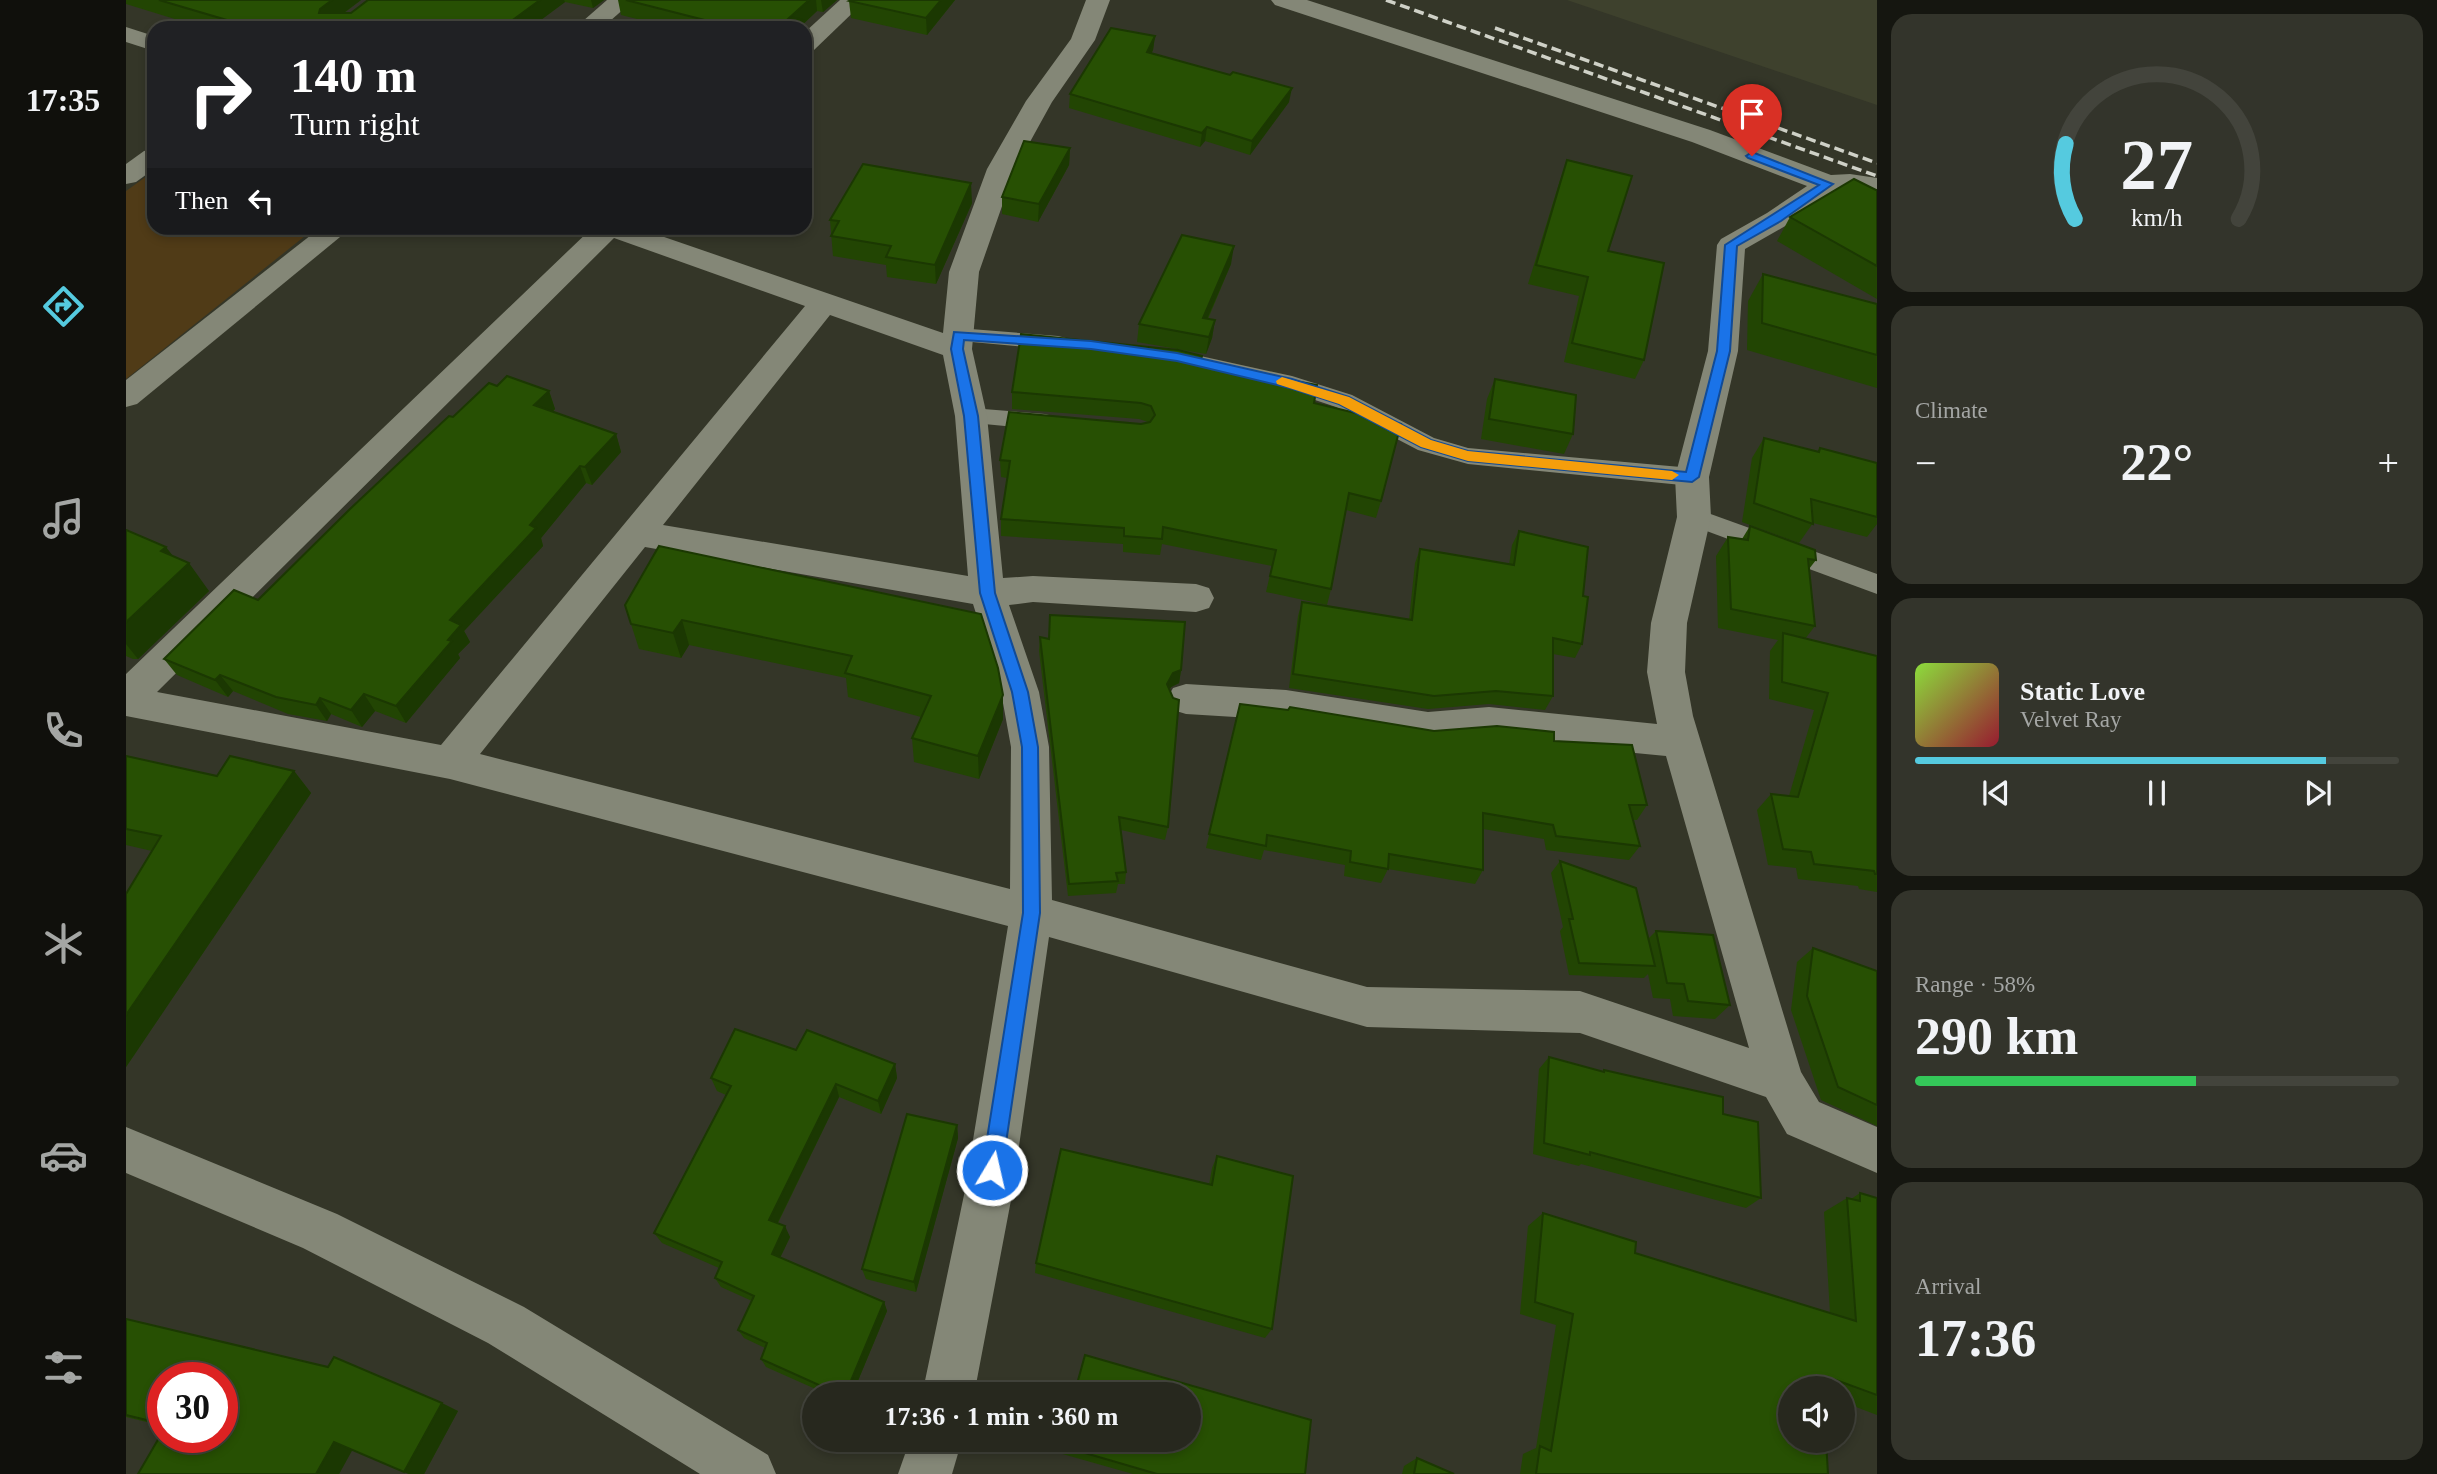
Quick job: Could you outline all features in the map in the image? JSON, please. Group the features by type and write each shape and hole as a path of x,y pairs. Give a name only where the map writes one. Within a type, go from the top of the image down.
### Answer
{"street":[{"path":"596,21 622,0"},
{"path":"812,39 854,0"},
{"path":"1283,0 1702,136 1828,184 1850,182 1877,186"},
{"path":"951,1382 988,1195 1031,913 1030,747 1020,692 987,593 971,416 958,342 964,272 1001,169 1039,101 1083,40 1088,2"},
{"path":"126,34 147,42"},
{"path":"126,176 147,162"},
{"path":"1828,184 1777,219 1731,245 1723,351 1692,477 1694,517 1668,635 1666,672 1681,742 1781,1081 1803,1118 1877,1150"},
{"path":"126,396 328,235"},
{"path":"126,699 603,235"},
{"path":"630,235 824,302 958,342"},
{"path":"450,764 824,302"},
{"path":"637,533 987,593 1033,589 1196,598"},
{"path":"126,699 450,764 1031,913 1367,1007 1580,1012 1781,1081"},
{"path":"1186,699 1286,705 1428,728 1489,723 1681,742"},
{"path":"126,1150 320,1231 506,1325 749,1474"},
{"path":"925,1474 932,1452"}],"lane":[{"path":"958,342 1078,344"},
{"path":"1140,352 1177,357 1292,384 1344,401 1426,444 1468,456 1692,477"},
{"path":"971,416 1061,424"},
{"path":"1694,517 1877,584"}],"shaded area":[{"path":"1567,0 1877,0 1877,105"},
{"path":"147,176 147,235 306,235 126,379 126,191"}],"building":[{"path":"159,0 332,0 320,9 319,13 351,13 368,0 540,0 512,21 230,21"},
{"path":"626,0 809,0 786,21 708,21"},
{"path":"941,0 926,18 849,1"},
{"path":"1111,28 1155,36 1147,52 1230,75 1233,72 1292,88 1252,141 1207,127 1202,133 1070,94"},
{"path":"1024,141 1070,148 1039,204 1002,197"},
{"path":"1567,160 1632,176 1608,251 1664,263 1644,360 1572,343 1588,277 1536,265"},
{"path":"863,164 971,183 935,265 886,257 891,246 831,236 839,221 830,220"},
{"path":"1854,179 1877,190 1877,266 1790,217"},
{"path":"1182,235 1234,246 1203,318 1215,320 1209,337 1139,324"},
{"path":"1763,274 1877,304 1877,355 1762,323"},
{"path":"1021,334 1178,350 1202,356 1200,363 1317,385 1314,403 1401,424 1381,501 1349,493 1331,589 1270,576 1276,550 1163,527 1162,539 1124,536 1124,528 1001,519 1010,461 1000,460 1009,412 1141,424 1150,422 1155,415 1151,406 1141,403 1012,392"},
{"path":"507,376 549,391 534,405 616,434 585,467 580,466 530,525 536,528 450,620 461,625 448,640 452,641 396,706 364,694 351,710 320,698 316,705 276,697 220,675 215,680 164,659 234,590 258,600 449,416 453,417 489,383 497,386"},
{"path":"1495,379 1576,395 1573,434 1489,419"},
{"path":"1764,438 1819,452 1820,448 1877,463 1877,517 1811,499 1813,524 1754,503"},
{"path":"1750,526 1815,550 1816,560 1808,559 1815,626 1731,609 1728,537 1748,540"},
{"path":"126,530 166,547 161,551 189,563 126,622"},
{"path":"1519,531 1588,547 1583,596 1588,597 1582,644 1553,638 1553,696 1496,691 1434,696 1293,674 1302,602 1412,620 1420,549 1514,565"},
{"path":"659,546 981,614 998,668 1003,695 978,756 912,738 931,696 845,673 852,656 682,620 673,633 631,624 625,605"},
{"path":"1050,615 1185,622 1181,670 1173,673 1167,684 1173,698 1179,700 1168,827 1119,817 1126,872 1116,873 1118,881 1069,884 1040,637 1049,639"},
{"path":"1783,633 1877,656 1877,874 1874,871 1814,864 1811,852 1783,849 1771,794 1798,797 1828,693 1782,682"},
{"path":"1240,704 1288,710 1290,707 1434,731 1497,726 1554,732 1554,741 1632,745 1647,805 1629,805 1640,846 1556,836 1553,825 1483,813 1483,870 1389,854 1388,869 1350,862 1351,851 1267,835 1266,846 1209,834"},
{"path":"126,756 217,776 230,756 294,771 126,1015 126,894 161,836 126,829"},
{"path":"1560,861 1636,888 1655,966 1579,963 1569,919 1573,919"},
{"path":"1656,931 1713,935 1730,1005 1688,1001 1684,984 1667,983"},
{"path":"1813,948 1877,971 1877,1105 1838,1087 1807,996"},
{"path":"735,1029 796,1050 807,1030 895,1064 878,1101 836,1084 769,1220 785,1226 772,1254 884,1302 850,1382 812,1382 761,1359 767,1343 738,1330 754,1296 715,1278 722,1262 654,1233 731,1086 711,1078"},
{"path":"1549,1057 1604,1072 1723,1097 1723,1114 1758,1122 1761,1198 1590,1152 1590,1155 1544,1143"},
{"path":"907,1114 957,1125 914,1282 862,1269"},
{"path":"1061,1149 1212,1185 1217,1156 1293,1176 1272,1329 1036,1263"},
{"path":"1860,1193 1877,1198 1877,1395 1855,1387 1855,1376 1778,1376 1778,1453 1827,1453 1828,1474 1536,1474 1540,1446 1551,1451 1573,1314 1535,1302 1543,1213 1636,1242 1635,1253 1856,1321 1847,1198 1860,1201"},
{"path":"126,1319 328,1367 334,1357 442,1403 404,1472 334,1442 316,1474 138,1474 150,1453 238,1453 238,1362 147,1362 147,1420 126,1415"},
{"path":"1085,1355 1179,1382 1078,1382"},
{"path":"1201,1388 1311,1420 1305,1474 1157,1474 1082,1452 1201,1452"},
{"path":"1417,1458 1454,1474 1414,1474"}],"railway":[{"path":"1386,0 1877,176"},
{"path":"1495,28 1877,163"}],"slow traffic":[{"path":"1282,381 1344,401 1426,444 1468,456 1672,475"}],"route":[{"path":"992,1170 1031,913 1030,747 1020,692 987,593 971,416 957,349 958,335 1091,345 1177,357 1292,384 1344,401 1426,444 1468,456 1692,477 1723,351 1731,245 1777,219 1828,184 1752,156"}]}
